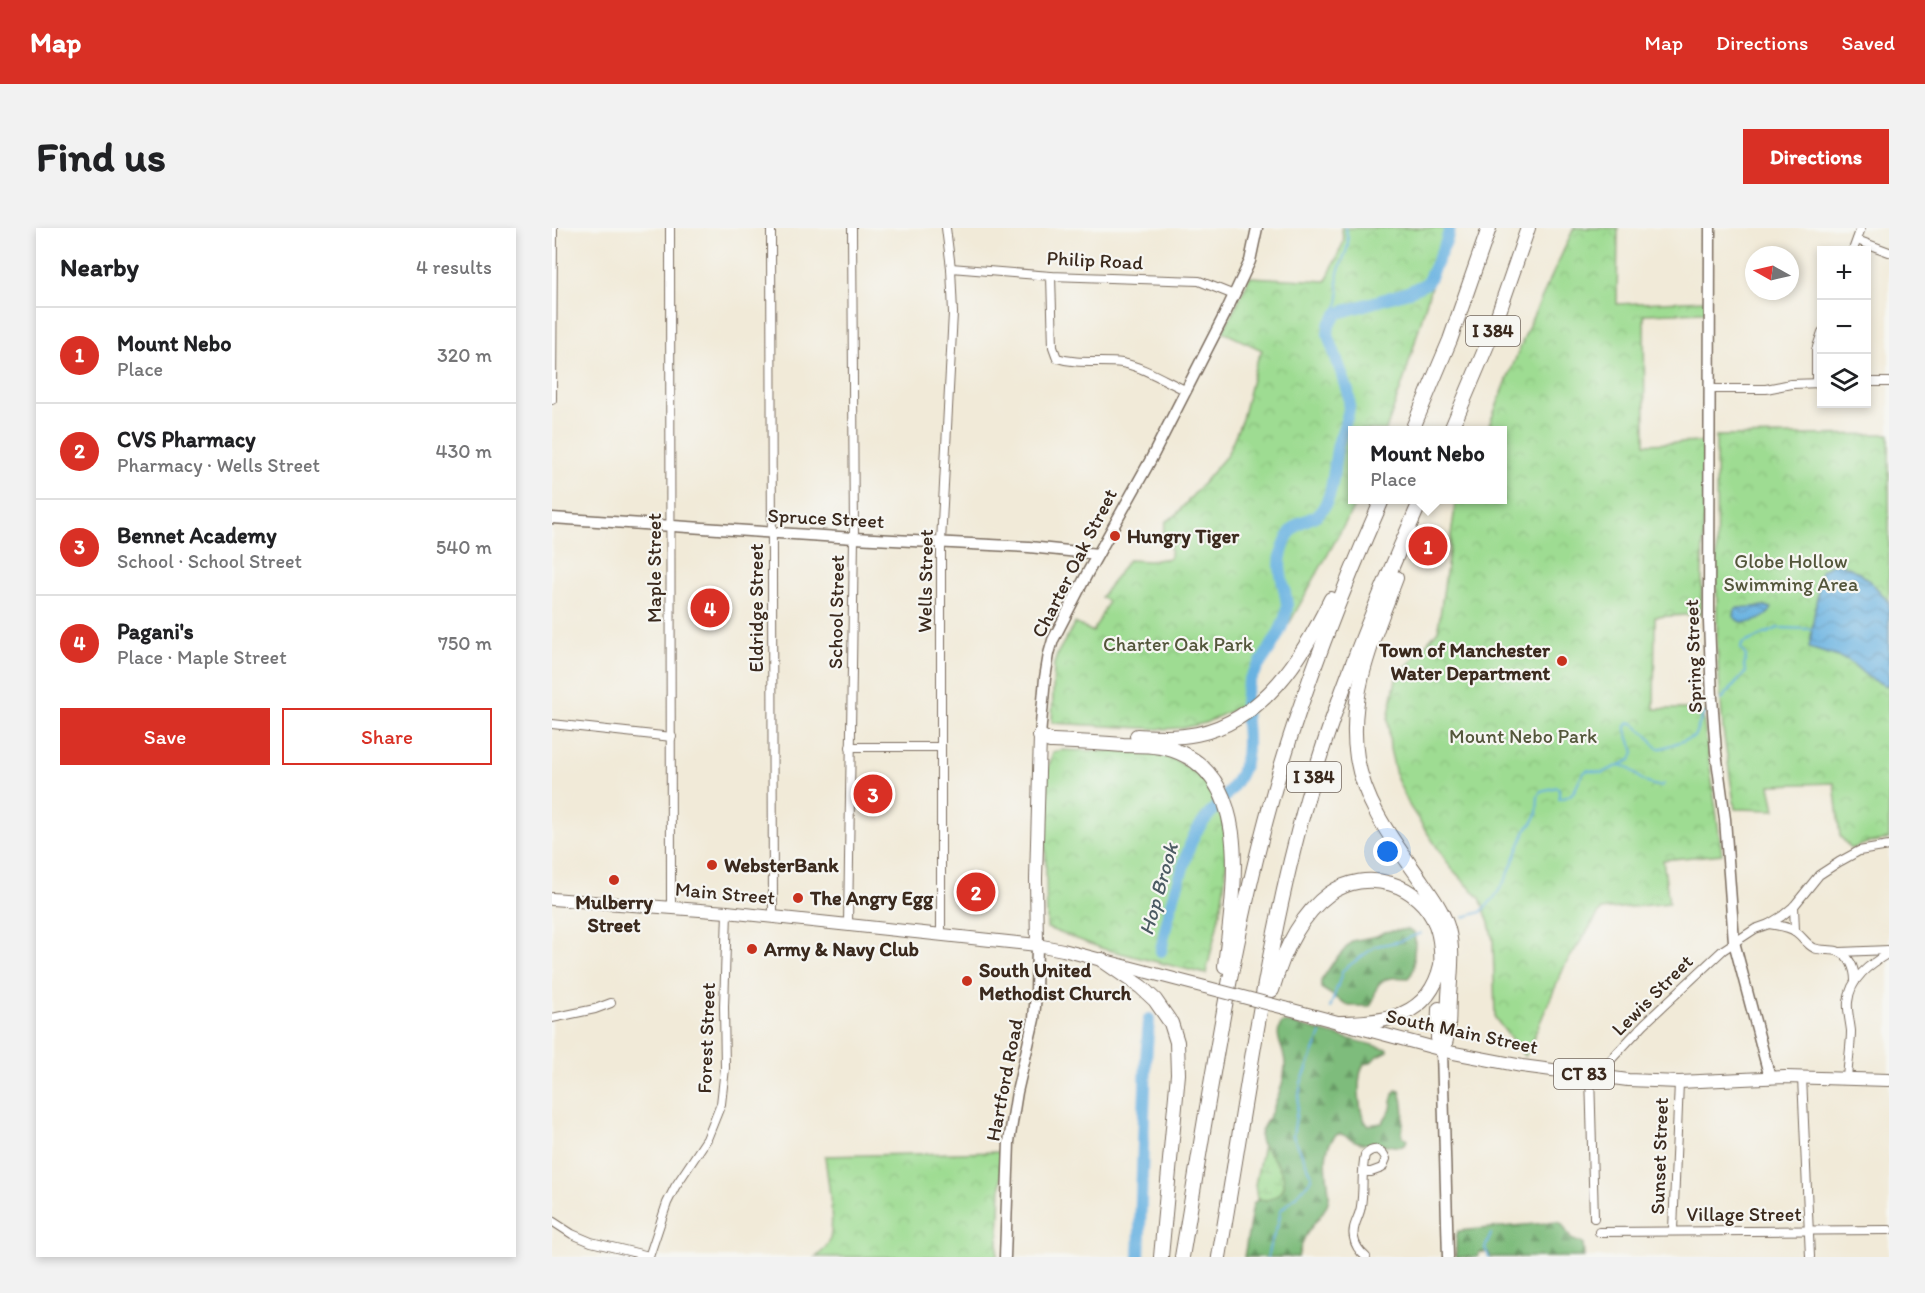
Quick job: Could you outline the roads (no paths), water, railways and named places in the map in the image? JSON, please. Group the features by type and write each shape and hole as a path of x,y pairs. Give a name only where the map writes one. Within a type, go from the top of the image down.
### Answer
{"highway":[{"name":"I 384","path":"1414,426 1457,322 1489,228"},
{"name":"I 384","path":"1453,426 1490,338 1528,228"},
{"path":"1040,736 1050,732 1178,737 1210,731 1232,721 1254,706 1283,677 1308,643 1362,528 1378,504"},
{"name":"I 384","path":"1182,1257 1214,1067 1246,901 1282,764 1325,634 1379,504"},
{"name":"I 384","path":"1220,1257 1251,1068 1283,896 1313,781 1359,647 1420,504"},
{"path":"1421,504 1416,527 1364,669 1356,705 1354,731 1360,771 1372,806 1382,825 1438,905 1448,929 1451,954 1447,1035 1442,1051"},
{"path":"1040,736 1050,741 1154,746 1168,749 1183,754 1208,774 1216,785 1227,808 1233,833 1234,858 1227,947 1216,1026 1214,1067"},
{"path":"1251,1068 1261,1038 1273,986 1288,946 1311,911 1323,899 1335,890 1351,883 1374,880 1394,884 1409,892 1423,904 1435,922 1440,937 1442,960 1438,1038 1442,1051"},
{"path":"1102,960 1152,997 1167,1017 1177,1042 1178,1074 1161,1257"},
{"path":"1340,1023 1381,1021 1406,1012 1421,1001 1431,988 1442,960"}],"main road":[{"name":"Charter Oak Street","path":"1036,945 1040,736"},
{"name":"Main Street","path":"552,899 773,916 1036,945"},
{"name":"South Main Street","path":"1036,945 1102,960 1442,1051 1495,1061 1641,1082 1678,1083 1770,1077 1889,1080"}],"street":[{"path":"552,400 553,228"},
{"name":"Maple Street","path":"670,228 671,908"},
{"name":"Eldridge Street","path":"771,228 773,916"},
{"name":"School Street","path":"848,924 854,538 852,228"},
{"name":"Wells Street","path":"941,934 941,542 952,313 951,268 946,228"},
{"name":"Charter Oak Street","path":"1040,736 1045,678 1051,644 1187,391 1250,261 1257,228"},
{"name":"Spring Street","path":"1710,228 1709,664 1716,752 1725,819 1734,942 1770,1077"},
{"path":"1855,246 1861,228"},
{"path":"1857,240 1889,252"},
{"name":"Philip Road","path":"951,268 1051,276 1199,281 1234,295"},
{"path":"1051,276 1053,346 1057,358 1069,362 1123,363 1187,391"},
{"path":"1871,382 1889,382"},
{"path":"1710,389 1766,389 1791,384 1817,383"},
{"name":"Spruce Street","path":"552,518 1023,547 1098,554"},
{"path":"552,724 672,737"},
{"path":"850,747 941,747"},
{"name":"Lewis Street","path":"1595,1076 1709,962 1734,942 1755,929 1769,924 1794,906 1819,875 1859,851 1889,846"},
{"path":"1794,906 1795,931"},
{"name":"Forest Street","path":"649,1257 667,1203 707,1139 721,1104 725,1068 726,912"},
{"path":"1769,924 1795,931 1807,944 1815,948 1840,952 1889,951"},
{"name":"Hartford Road","path":"1005,1257 1009,1142 1015,1101 1035,1010 1036,945"},
{"path":"1855,981 1874,961 1889,951"},
{"path":"1840,952 1849,959 1855,972 1855,981 1848,1004 1851,1032 1847,1078"},
{"path":"552,1018 595,1009 611,1003"},
{"path":"1442,1051 1448,1257"},
{"path":"1594,1218 1595,1076"},
{"path":"1802,1077 1810,1257"},
{"name":"Sunset Street","path":"1673,1230 1678,1083"},
{"path":"1363,1172 1361,1206 1353,1232 1356,1245 1366,1257"},
{"path":"552,1221 572,1234 591,1242 649,1257"},
{"name":"Village Street","path":"1599,1232 1889,1230"}],"water":[{"path":"1835,562 1851,568 1865,578 1889,603 1889,682 1886,686 1868,677 1848,660 1809,648 1821,571"},
{"path":"1764,606 1772,608 1760,619 1743,622 1734,617 1735,610 1738,608"}],"waterway":[{"path":"1335,315 1339,298 1338,273 1348,246 1345,228"},
{"name":"Hop Brook","path":"1161,951 1173,900 1191,841 1235,784 1244,765 1247,744 1245,700 1250,679 1267,654 1286,615 1287,606 1280,566 1285,543 1295,527 1319,513 1329,496 1338,445 1349,405 1348,391 1328,335 1329,325 1338,313 1408,292 1427,283 1450,228"},
{"path":"1721,700 1746,672 1744,667 1746,656 1741,649 1742,644 1778,628 1812,629"},
{"path":"1464,917 1481,912 1494,898 1506,879 1526,830 1537,814 1538,796 1541,791 1557,787 1559,799 1566,797 1574,791 1587,770 1602,773 1631,760 1634,752 1626,730 1629,723 1633,723 1647,735 1657,748 1662,748 1694,737 1703,715 1708,711"},
{"path":"1622,766 1628,767 1642,780 1651,784 1661,786 1664,784"},
{"path":"1330,1008 1343,970 1376,946 1401,941 1421,933"},
{"name":"Hop Brook","path":"1139,1257 1149,1019"},
{"path":"1268,1257 1280,1211 1309,1183 1312,1175 1293,1136 1301,1083 1321,1034"},
{"path":"1489,1257 1485,1248 1491,1234"}],"place":[{"name":"Hungry Tiger","path":"1115,536"},
{"name":"Mount Nebo","path":"1428,546"},
{"name":"Pagani's","path":"710,608"},
{"name":"Town of Manchester Water Department","path":"1562,661"},
{"name":"Bennet Academy","path":"873,794"},
{"name":"WebsterBank","path":"712,865"},
{"name":"Mulberry Street","path":"614,880"},
{"name":"CVS Pharmacy","path":"976,892"},
{"name":"The Angry Egg","path":"798,898"},
{"name":"Army & Navy Club","path":"752,949"},
{"name":"South United Methodist Church","path":"967,981"}],"park label":[{"name":"Globe Hollow Swimming Area","path":"1791,572"},
{"name":"Charter Oak Park","path":"1178,644"},
{"name":"Mount Nebo Park","path":"1523,736"}]}
